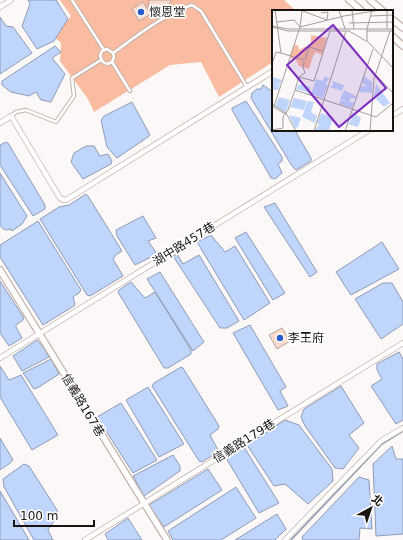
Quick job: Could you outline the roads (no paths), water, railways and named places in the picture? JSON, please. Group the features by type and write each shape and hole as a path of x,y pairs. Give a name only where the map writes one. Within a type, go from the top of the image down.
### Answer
{"street":[{"path":"0,7 11,0"},
{"path":"349,0 361,10"},
{"path":"370,0 382,10"},
{"path":"393,20 403,28"},
{"path":"393,37 403,46"},
{"path":"0,123 11,116 60,198 64,200 272,72"},
{"path":"393,115 403,109"},
{"name":"湖中路457巷","path":"0,358 367,131"},
{"name":"信義路167巷","path":"0,270 167,540"},
{"name":"信義路179巷","path":"85,540 403,343"},
{"path":"285,540 381,441 403,428"}],"lane":[{"path":"72,0 104,50"},
{"path":"113,53 147,29 192,5 201,11 247,87"},
{"path":"104,50 109,50 113,53"},
{"path":"101,60 100,56 104,50"},
{"path":"113,53 114,58 112,62 130,91"},
{"path":"101,60 105,63 112,62"},
{"path":"11,116 16,112 26,110 56,122 74,96 72,78 101,60"}],"water":[{"path":"28,0 56,0 68,19 54,41 37,49 22,26 30,4"},
{"path":"0,17 6,26 13,27 32,53 0,74"},
{"path":"55,46 61,52 52,58 65,74 51,102 41,100 36,92 29,96 11,92 2,85 2,81"},
{"path":"263,85 272,91 272,131 296,131 311,158 311,161 296,170 292,166 251,98 252,93 257,89 261,89"},
{"path":"246,101 282,157 282,161 278,164 282,173 275,179 271,178 232,110 232,108"},
{"path":"132,102 150,135 117,158 107,147 101,120 104,116"},
{"path":"6,142 45,205 45,209 33,216 0,165 0,145"},
{"path":"86,146 94,146 100,156 108,154 112,161 111,164 83,179 71,162 74,153"},
{"path":"0,173 27,216 22,224 12,231 11,229 3,229 0,225"},
{"path":"86,194 122,251 113,259 123,276 90,296 87,295 40,219 59,207 69,205"},
{"path":"275,203 317,272 310,277 264,207"},
{"path":"143,216 156,238 148,241 157,254 135,265 117,236 116,230"},
{"path":"38,221 81,290 73,297 75,304 74,306 43,325 0,257 0,245"},
{"path":"246,232 285,293 273,300 235,238"},
{"path":"211,235 225,252 235,246 270,303 244,320 197,242"},
{"path":"382,242 399,269 351,295 336,272"},
{"path":"177,254 183,264 199,255 239,321 227,328 220,328 173,256"},
{"path":"160,272 204,342 193,351 147,279"},
{"path":"0,281 24,318 16,325 22,338 9,346 0,333"},
{"path":"131,282 145,298 155,292 191,350 191,354 168,368 164,368 118,292"},
{"path":"383,283 392,283 403,302 403,324 381,339 355,299"},
{"path":"250,325 286,387 280,391 288,406 278,410 233,333"},
{"path":"37,340 49,357 22,371 13,356"},
{"path":"399,352 403,359 403,420 396,424 371,386 382,379 377,370 377,364"},
{"path":"51,359 59,374 34,389 23,373"},
{"path":"0,366 9,380 21,375 58,435 32,450 0,397"},
{"path":"181,367 219,426 218,429 210,435 218,452 202,462 199,461 152,386 154,383"},
{"path":"341,386 364,423 349,435 359,448 343,469 335,468 305,426 301,417 304,409"},
{"path":"148,387 184,444 159,457 126,400"},
{"path":"121,403 157,460 133,473 97,417"},
{"path":"285,420 299,425 332,469 333,481 308,504 285,484 274,486 247,445"},
{"path":"0,438 13,460 0,470"},
{"path":"392,446 396,459 403,459 403,534 376,536 373,464"},
{"path":"244,447 279,503 259,513 226,458"},
{"path":"173,455 180,466 180,471 144,496 133,476"},
{"path":"24,464 29,466 57,510 58,515 48,530 53,540 34,540 4,487 3,479"},
{"path":"208,469 222,490 164,527 149,505"},
{"path":"359,477 369,480 372,529 360,528 359,540 303,540 302,537"},
{"path":"236,487 256,518 221,540 173,540 168,531"},
{"path":"0,491 29,540 0,540"},
{"path":"277,514 286,529 275,540 235,540"},
{"path":"128,518 142,540 108,540 105,534"}],"waterway":[{"path":"291,540 382,444 403,431"}],"place":[{"name":"懷恩堂","path":"141,12"},
{"name":"李王府","path":"280,338"}]}
